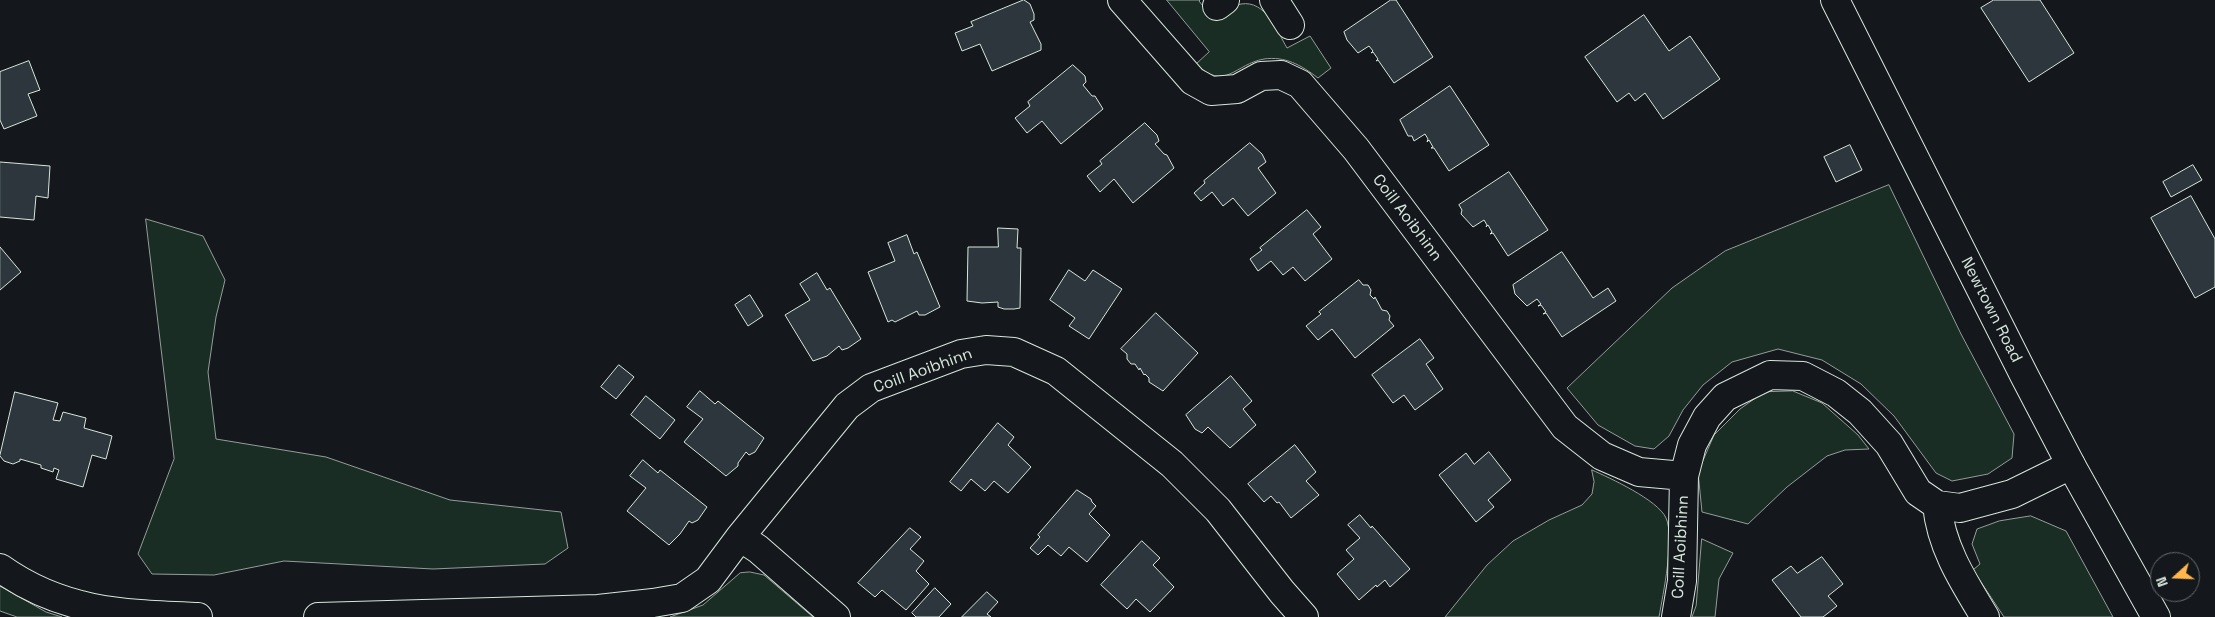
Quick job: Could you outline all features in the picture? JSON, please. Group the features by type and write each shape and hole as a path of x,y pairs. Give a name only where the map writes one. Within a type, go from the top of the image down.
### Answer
{"street":[{"name":"Coill Aoibhinn","path":"1122,0 1193,80 1211,91 1237,89 1261,76 1281,75 1300,84 1356,149 1565,427 1602,456 1639,472 1684,476"},
{"path":"1274,0 1290,26"},
{"name":"Newtown Road","path":"1834,0 2071,466 2156,617"},
{"name":"Coill Aoibhinn","path":"318,617 598,609 653,604 682,598 708,580 740,537 847,406 871,388 961,354 986,350 1014,352 1056,371 1172,464 1218,510 1304,617"},
{"name":"Coill Aoibhinn","path":"1676,617 1682,580 1684,476 1692,445 1706,417 1725,396 1746,384 1770,375 1803,376 1836,393 1860,412 1889,444 1918,492 1937,504 1960,508 2012,494 2071,466"},
{"path":"1937,504 1939,526 1956,568 1985,617"},
{"path":"740,537 758,549 836,617"},
{"path":"0,568 44,593 92,609 142,615 198,617"}],"green space":[{"path":"1167,0 1200,0 1214,20 1231,8 1241,4 1250,4 1257,7 1270,18 1287,48 1310,36 1331,68 1318,78 1292,62 1272,58 1254,62 1230,74 1215,76 1196,64 1209,52"},
{"path":"1889,185 1961,334 2014,434 2012,458 1988,474 1952,481 1936,473 1894,416 1861,384 1822,360 1778,349 1732,362 1703,385 1683,410 1669,436 1654,449 1635,446 1598,425 1567,388 1672,288 1725,251"},
{"path":"146,219 203,236 225,280 216,317 208,372 216,439 326,457 450,500 561,512 568,548 545,564 433,569 284,561 214,575 152,574 138,554 174,459"},
{"path":"1793,391 1822,403 1858,435 1869,449 1845,450 1827,456 1787,487 1748,524 1702,512 1698,472 1714,435 1740,409 1764,392"},
{"path":"1592,470 1644,497 1654,504 1666,518 1669,552 1659,617 1445,617 1487,565 1513,541 1549,520 1582,505 1592,494 1594,482"},
{"path":"2031,516 2066,531 2113,617 2004,617 1973,570 1980,564 1972,544 1977,529 1999,521"},
{"path":"1702,539 1733,553 1719,579 1715,617 1692,617 1696,606"},
{"path":"750,572 764,575 813,617 670,617 703,605 740,573"},
{"path":"0,586 46,612 62,617 17,617 0,611"}],"building":[{"path":"1024,0 1030,4 1034,14 1034,20 1030,22 1041,44 1041,50 992,71 980,44 962,51 955,33 973,26 971,22"},
{"path":"1391,0 1396,0 1433,57 1394,83 1378,60 1376,61 1378,59 1373,52 1371,53 1373,51 1369,46 1358,53 1347,40 1344,32"},
{"path":"1994,0 2040,0 2074,53 2029,82 1981,8"},
{"path":"1644,15 1669,51 1690,36 1720,79 1663,119 1645,93 1635,101 1629,93 1617,102 1585,57"},
{"path":"29,61 40,90 28,94 37,116 4,129 0,120 0,72"},
{"path":"1073,65 1085,76 1086,82 1083,85 1092,96 1095,96 1103,109 1061,144 1042,121 1027,133 1015,118 1030,106 1028,102"},
{"path":"1450,86 1489,145 1449,171 1434,148 1431,148 1433,147 1429,140 1427,142 1428,139 1425,134 1414,141 1412,136 1408,136 1400,120"},
{"path":"1145,123 1157,135 1159,141 1155,144 1167,155 1174,168 1133,203 1114,179 1100,192 1087,176 1102,164 1100,161"},
{"path":"1250,143 1262,154 1266,162 1258,168 1276,193 1248,216 1233,198 1223,206 1212,192 1201,201 1194,193 1205,183 1204,181"},
{"path":"1850,145 1862,170 1836,182 1824,157"},
{"path":"0,162 50,166 48,198 36,196 34,220 0,217"},
{"path":"2193,165 2202,180 2171,197 2163,182"},
{"path":"1509,172 1548,230 1508,256 1493,233 1490,234 1492,232 1488,225 1486,227 1487,225 1484,220 1473,227 1461,214 1462,210 1459,205"},
{"path":"2191,196 2215,239 2215,287 2195,298 2151,218"},
{"path":"1307,210 1321,227 1313,234 1332,259 1305,281 1293,267 1283,275 1271,261 1258,271 1250,259 1262,250 1260,248"},
{"path":"998,228 1018,229 1017,248 1021,248 1020,308 1004,309 998,307 998,302 982,303 967,301 968,247 998,247"},
{"path":"907,235 914,254 917,252 940,307 925,315 919,315 917,311 895,322 892,320 888,322 868,272 895,261 888,243"},
{"path":"0,247 21,272 0,290"},
{"path":"1562,252 1593,298 1608,288 1616,301 1562,337 1546,313 1543,314 1546,312 1541,305 1538,306 1541,304 1537,299 1527,306 1515,294 1513,285"},
{"path":"1069,270 1085,281 1093,270 1122,289 1089,339 1069,326 1075,318 1050,300"},
{"path":"817,273 827,290 830,288 861,339 842,350 839,346 827,356 813,361 785,315 810,300 800,284"},
{"path":"1359,280 1363,285 1368,285 1371,290 1370,295 1374,299 1375,297 1382,310 1387,311 1390,316 1389,320 1394,326 1355,358 1332,329 1318,340 1306,326 1321,314 1319,312"},
{"path":"750,295 763,316 748,326 735,305"},
{"path":"1156,313 1198,353 1163,391 1149,382 1149,378 1144,375 1140,368 1139,370 1135,364 1131,364 1127,359 1127,354 1121,349"},
{"path":"1420,339 1434,358 1426,364 1443,389 1415,410 1404,395 1393,403 1372,375"},
{"path":"619,365 634,377 616,399 601,387"},
{"path":"1231,376 1252,401 1243,409 1256,425 1230,448 1208,427 1202,433 1195,429 1186,415"},
{"path":"700,391 715,404 718,401 764,438 755,452 749,455 746,452 738,466 726,476 684,442 703,419 687,407"},
{"path":"15,392 58,403 53,420 60,421 63,412 86,418 84,428 112,436 106,459 92,455 83,487 56,479 59,470 54,468 53,472 41,468 41,465 20,459 20,461 13,464 4,461 0,456"},
{"path":"646,396 675,420 660,439 631,415"},
{"path":"998,423 1014,437 1008,445 1031,467 1008,493 994,481 985,491 971,479 961,491 950,482"},
{"path":"1295,445 1316,472 1306,481 1319,495 1291,518 1279,502 1277,503 1271,496 1264,502 1248,484"},
{"path":"1489,452 1511,480 1488,500 1494,507 1476,522 1439,475 1466,453 1474,464"},
{"path":"643,460 658,473 660,470 707,507 698,520 692,523 689,521 669,545 627,511 646,488 630,476"},
{"path":"1077,490 1091,499 1096,506 1089,514 1110,535 1087,562 1069,547 1061,556 1048,545 1038,555 1030,548 1040,537 1038,535"},
{"path":"1360,515 1410,569 1390,587 1385,580 1377,587 1376,585 1359,600 1337,574 1354,559 1346,550 1360,538 1348,525"},
{"path":"910,528 921,537 910,549 924,561 916,571 929,584 906,610 882,590 875,597 858,583"},
{"path":"1142,541 1160,558 1153,565 1174,587 1150,612 1136,599 1127,609 1101,585"},
{"path":"1822,557 1843,584 1828,596 1837,606 1823,617 1801,617 1772,580 1791,566 1797,573"},
{"path":"935,588 951,604 939,617 916,617 912,613"},
{"path":"987,592 998,602 987,614 991,617 962,617"}]}
